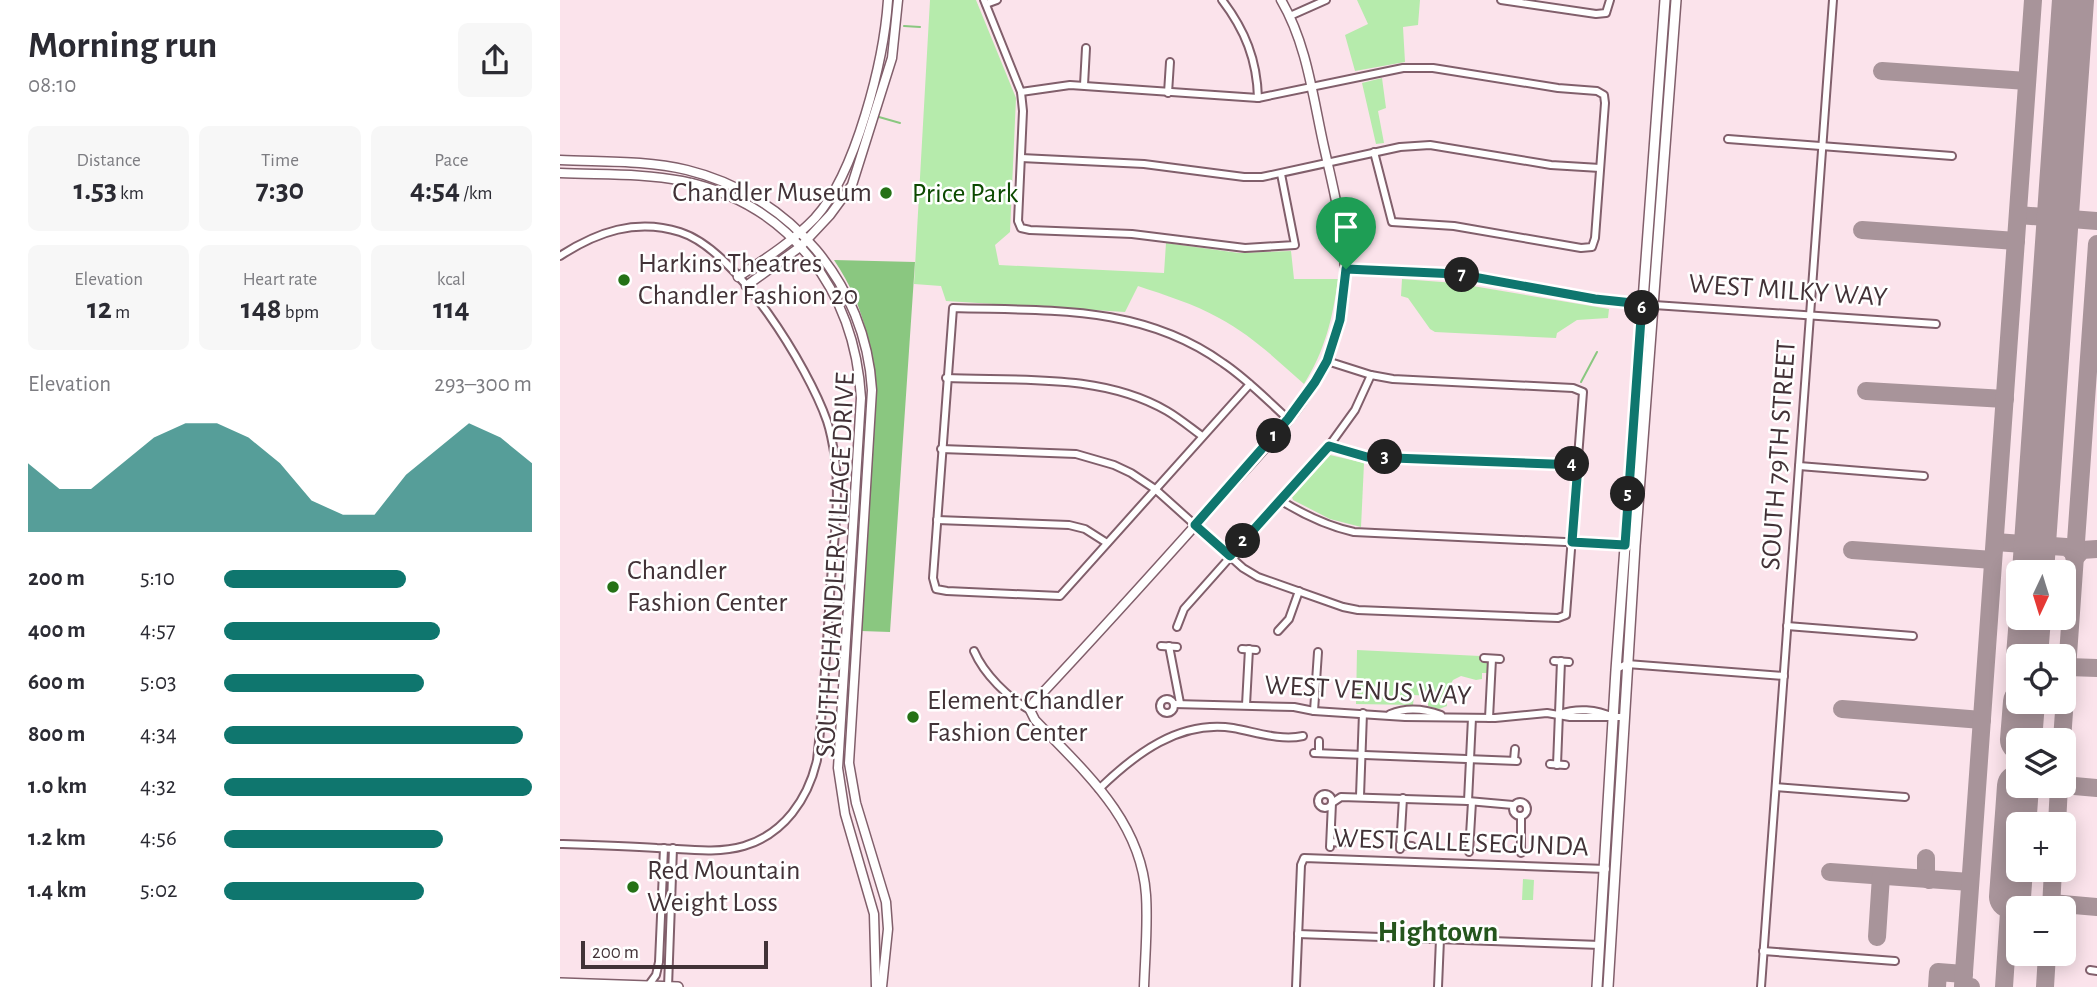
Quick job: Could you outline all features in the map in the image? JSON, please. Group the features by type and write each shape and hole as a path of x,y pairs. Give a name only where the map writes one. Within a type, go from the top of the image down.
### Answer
{"main road":[{"path":"1597,987 1612,717 1665,0"},
{"path":"1608,987 1623,718 1676,0"},
{"path":"560,983 678,987"}],"street":[{"path":"804,235 839,181 852,152 881,56 888,0"},
{"path":"746,286 843,200 855,176 892,58 898,0"},
{"path":"997,0 985,2 1021,92 1023,111 1018,221 1021,228 1132,234 1245,248 1295,245 1280,174"},
{"path":"1222,0 1247,39 1255,65 1258,98"},
{"path":"1030,710 1034,702 1288,419 1306,396 1327,361 1340,320 1346,269 1342,224 1310,88 1290,16 1281,0"},
{"path":"1290,16 1326,0"},
{"path":"1501,0 1566,11 1606,13 1610,0"},
{"name":"SOUTH 79TH STREET","path":"1761,987 1833,0"},
{"path":"1084,85 1086,48"},
{"path":"1168,93 1170,62"},
{"path":"1021,92 1084,85 1258,98 1403,68 1433,68 1558,88 1597,91 1604,95 1595,238 1592,247 1581,248 1454,226 1392,222 1374,152"},
{"path":"1728,139 1952,156"},
{"path":"1021,158 1144,164 1244,177 1280,174 1400,146 1430,145 1552,165 1600,168"},
{"name":"SOUTH CHANDLER VILLAGE DRIVE","path":"560,160 656,165 696,172 752,196 775,210 804,235 836,275 850,302 865,344 872,401 849,763 853,791 883,892 887,916 883,987"},
{"name":"SOUTH CHANDLER VILLAGE DRIVE","path":"560,173 658,178 700,186 745,203 796,243 818,268 838,300 853,341 859,370 861,412 838,768 841,798 875,921 876,987"},
{"path":"560,256 600,234 623,227 646,226 681,233 712,250 746,286 807,377 828,422 834,450 837,494 817,760 811,782 800,804 770,834 743,846 716,850 560,844"},
{"path":"738,277 796,243"},
{"name":"WEST MILKY WAY","path":"1346,269 1457,274 1604,300 1642,304 1936,324"},
{"path":"1250,384 1060,596 947,592 936,589 933,578 953,307 1078,312 1118,317 1175,336 1211,355 1250,384 1288,419"},
{"path":"941,449 1087,456 1131,473 1155,489 1230,556 1258,577 1358,610 1558,618 1566,615 1583,393 1573,388 1415,382 1371,375 1327,361"},
{"path":"1177,627 1184,609 1329,446 1355,410 1371,375"},
{"path":"946,378 1075,383 1116,390 1168,411 1202,436"},
{"path":"1329,446 1367,457 1578,465"},
{"path":"1799,466 1924,476"},
{"path":"1280,500 1311,519 1354,533 1635,546"},
{"path":"937,520 1069,525 1085,529 1107,543"},
{"path":"1278,631 1289,619 1299,591"},
{"path":"1787,626 1913,636"},
{"name":"WEST VENUS WAY","path":"1169,646 1177,703 1389,714 1395,711 1417,710 1447,717 1472,718 1560,713 1623,718"},
{"path":"1246,705 1249,649"},
{"path":"974,651 980,665 1017,703 1030,710 1035,720 1099,789 1126,826 1142,868 1146,903 1144,987"},
{"path":"1314,711 1318,652"},
{"path":"1489,718 1488,658 1500,659"},
{"path":"1557,765 1562,661"},
{"path":"1616,670 1627,664 1784,676"},
{"path":"1360,796 1363,713"},
{"path":"1469,852 1472,718"},
{"path":"1099,789 1143,750 1180,734 1215,727 1285,738 1303,736"},
{"path":"1319,741 1317,753 1516,760 1515,749"},
{"path":"1776,787 1905,797"},
{"path":"1342,843 1331,845 1332,803 1341,797 1513,805 1519,801 1525,804 1526,811 1521,816 1521,853"},
{"path":"1403,798 1400,847 1412,846"},
{"path":"1513,805 1514,814 1521,816"},
{"path":"648,986 656,975 659,962 664,848"},
{"path":"667,987 673,848"},
{"name":"WEST CALLE SEGUNDA","path":"1298,934 1301,865 1304,858 1615,871"},
{"path":"875,921 887,916"},
{"path":"1296,987 1298,934 1600,946"},
{"path":"1438,987 1440,939"},
{"path":"1763,951 1895,961"}],"green space":[{"name":"Price Park","path":"930,0 976,0 1016,98 1010,232 995,245 999,265 1164,273 1166,243 1239,253 1291,251 1294,279 1338,279 1327,333 1304,384 1263,348 1231,325 1190,304 1138,286 1125,312 946,301 941,286 914,284"},
{"path":"1357,0 1420,0 1418,25 1403,27 1405,62 1355,71 1345,35 1368,24"},
{"path":"1382,78 1386,108 1378,111 1384,143 1376,144 1362,83"},
{"path":"1402,279 1455,283 1609,309 1608,318 1577,320 1557,333 1556,338 1435,332 1408,298 1401,296"},
{"path":"1330,455 1364,463 1361,527 1330,519 1293,500 1292,497"},
{"path":"1357,650 1480,656 1480,662 1487,662 1487,673 1482,673 1482,679 1461,676 1453,680 1444,697 1439,697 1446,698 1447,706 1439,709 1428,706 1428,696 1414,695 1413,705 1356,704"},
{"path":"1523,879 1534,880 1533,900 1522,900"}],"shaded area":[{"path":"834,260 915,262 890,632 861,631 874,431 873,372 862,316"}],"waterway":[{"path":"904,26 920,27"},
{"path":"879,117 900,123"},
{"path":"1581,382 1597,352"}],"taxiway":[{"path":"1971,987 1963,986 2033,0"},
{"path":"1882,71 2027,81"},
{"path":"2018,215 2097,221"},
{"path":"1862,230 2016,241"},
{"path":"2063,728 2097,244"},
{"path":"1866,391 2005,399"},
{"path":"1995,542 2066,547 2072,551 2075,558 2082,550 2097,549"},
{"path":"1852,550 1993,560"},
{"path":"2076,667 2097,668"},
{"path":"1842,709 1982,720"},
{"path":"2076,786 2097,788"},
{"path":"2058,798 2058,812"},
{"path":"1926,858 1926,875 1929,880"},
{"path":"1830,872 1970,882"},
{"path":"1877,937 1881,876"},
{"path":"2052,882 2052,896"},
{"path":"2076,905 2097,907"},
{"path":"2004,987 2006,957"},
{"path":"2045,987 2046,966"},
{"path":"1937,987 1938,972 1964,974"}],"runway":[{"path":"2034,560 2073,0"},
{"path":"2028,644 2029,630"},
{"path":"2022,728 2023,714"},
{"path":"2010,896 2017,798"}],"place":[{"name":"Chandler Museum","path":"886,193"},
{"name":"Harkins Theatres Chandler Fashion 20","path":"624,280"},
{"name":"Chandler Fashion Center","path":"613,587"},
{"name":"Element Chandler Fashion Center","path":"913,717"},
{"name":"Red Mountain Weight Loss","path":"633,887"}],"district":[{"name":"Hightown","path":"1438,932"}],"route":[{"path":"1346,269 1457,274 1595,299 1642,304 1625,545 1572,542 1578,465 1367,457 1329,446 1230,556 1195,525 1288,419 1315,382 1334,342 1345,290 1346,269"}]}
